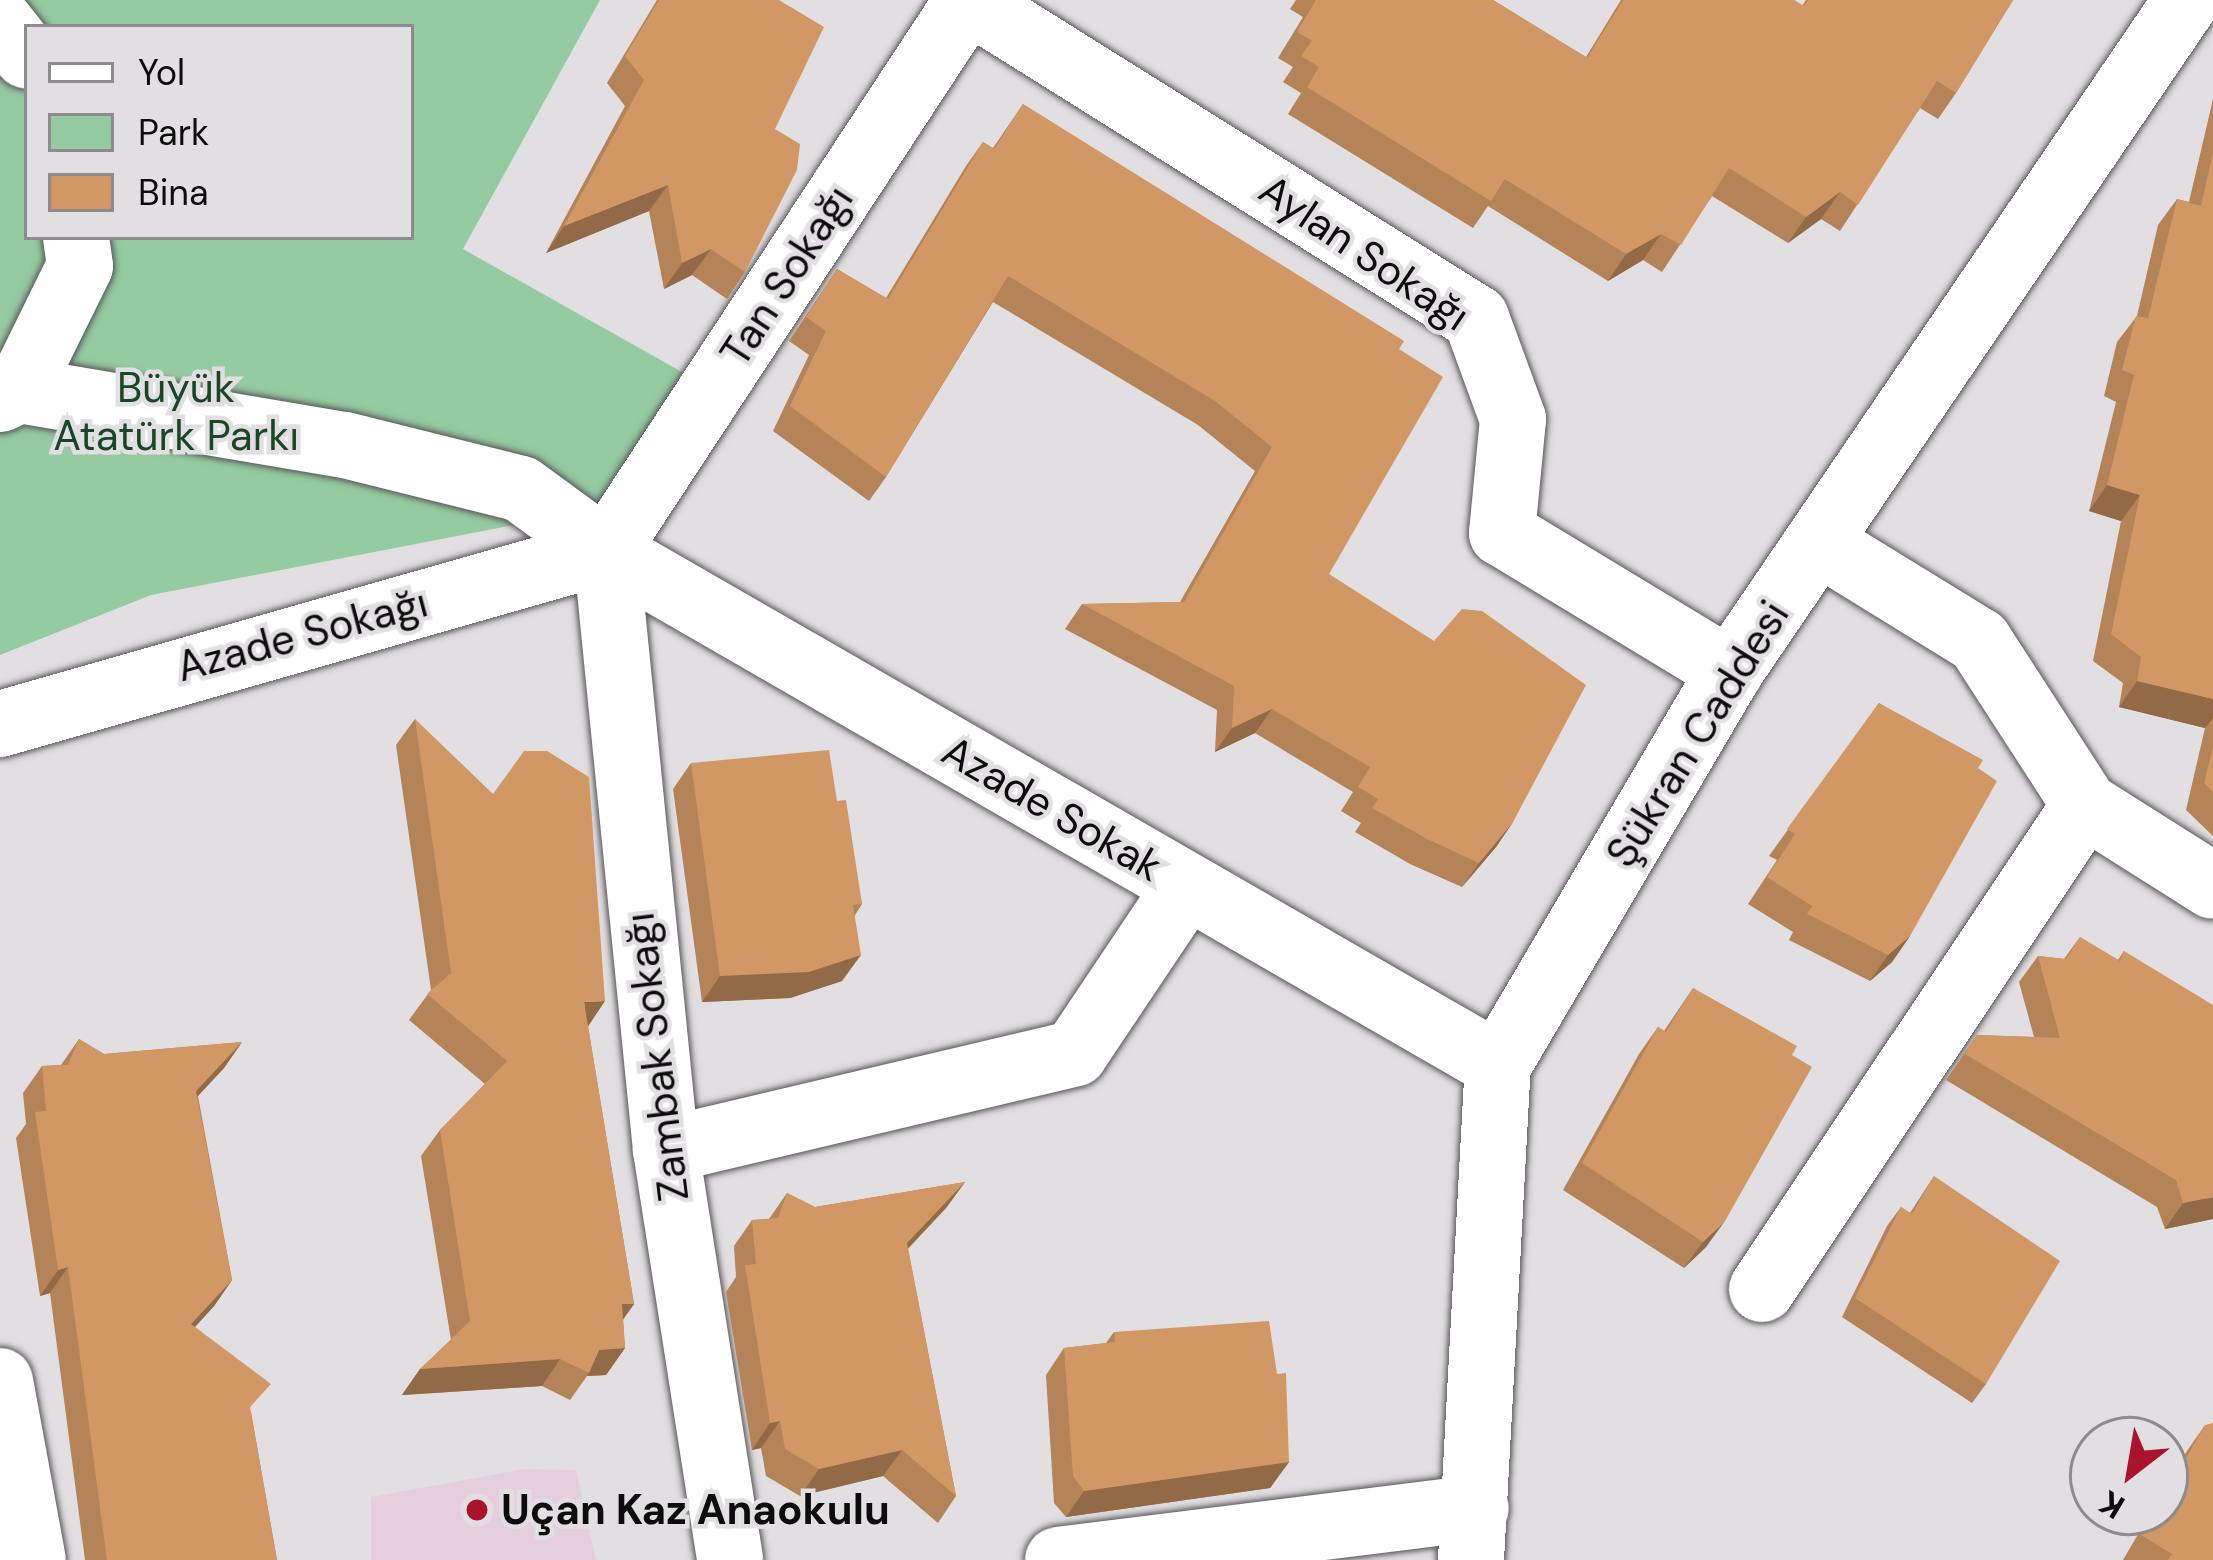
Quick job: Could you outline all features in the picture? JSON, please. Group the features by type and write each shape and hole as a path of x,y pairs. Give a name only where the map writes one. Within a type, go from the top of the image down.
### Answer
{"street":[{"name":"Tan Sokağı","path":"606,551 968,0"},
{"name":"Aylan Sokağı","path":"968,0 1476,318 1513,419 1502,532 1730,671"},
{"name":"Şükran Caddesi","path":"1473,1534 1498,1065 1730,671 2187,0"},
{"path":"0,22 24,52"},
{"path":"9,395 80,266 76,240"},
{"name":"Azade Sokak","path":"9,395 345,446 521,489 606,551 1498,1065"},
{"path":"1818,542 1979,640 2085,805 2213,886"},
{"name":"Azade Sokağı","path":"0,724 606,551"},
{"name":"Zambak Sokağı","path":"606,551 666,1150 730,1560"},
{"path":"1762,1289 2085,805"},
{"path":"666,1150 1075,1053 1186,887"},
{"path":"0,1381 33,1560"},
{"path":"1058,1560 1473,1534"}],"shaded area":[{"name":"Uçan Kaz Anaokulu","path":"525,1469 576,1470 596,1560 371,1560 371,1497"}],"green space":[{"name":"Büyük Atatürk Parkı","path":"0,0 600,0 463,249 689,376 602,508 151,595 0,655"}],"building":[{"path":"659,0 779,0 824,27 775,129 800,144 797,170 745,272 711,249 682,263 668,185 564,226 644,80 625,56"},
{"path":"1316,0 1493,0 1587,58 1623,0 1794,0 1804,6 1808,0 2013,0 1956,93 1937,81 1858,205 1840,192 1806,217 1729,168 1681,245 1661,234 1626,254 1505,179 1491,201 1307,87 1319,67 1301,56 1312,41 1297,32"},
{"path":"1023,104 1404,341 1399,349 1443,377 1329,574 1434,641 1462,609 1482,611 1586,685 1513,822 1479,863 1372,808 1378,799 1358,787 1370,767 1272,709 1232,728 1234,686 1082,604 1184,602 1272,447 1215,401 1008,276 886,477 790,406 826,331 806,317 837,269 888,299 983,142 994,149"},
{"path":"2213,152 2213,699 2137,681 2141,657 2111,634 2140,495 2107,485 2134,375 2122,370 2136,316 2148,318 2177,199 2201,206"},
{"path":"1879,703 1983,760 1978,768 1997,781 1910,936 1888,955 1807,914 1812,906 1767,877 1795,834 1787,829"},
{"path":"415,719 493,794 524,751 547,751 589,777 605,1001 584,1002 634,1304 622,1304 625,1348 599,1350 589,1373 560,1359 420,1369 470,1321 440,1130 507,1061 427,994 451,973"},
{"path":"2213,747 2213,792 2204,783"},
{"path":"829,750 837,801 846,800 862,904 853,905 861,955 809,972 720,976 691,763"},
{"path":"2080,937 2120,961 2124,951 2213,1005 2213,1197 2183,1203 2176,1180 1965,1054 1977,1035 2060,1038 2038,956 2066,959"},
{"path":"1693,988 1797,1046 1792,1055 1812,1067 1725,1221 1703,1242 1582,1163 1658,1027 1666,1032"},
{"path":"79,1039 104,1054 242,1042 196,1091 232,1280 191,1324 271,1384 250,1407 277,1560 107,1560 68,1267 58,1270 35,1112 46,1111 42,1066 68,1065"},
{"path":"1934,1176 2060,1261 1986,1384 1855,1298 1901,1207 1912,1214"},
{"path":"965,1182 907,1243 956,1496 902,1450 819,1469 785,1449 780,1421 770,1423 745,1265 756,1264 752,1220 778,1218 787,1193 815,1207"},
{"path":"1269,1321 1277,1374 1286,1373 1289,1462 1084,1491 1073,1476 1064,1348 1115,1342 1114,1332"},
{"path":"2213,1423 2213,1560 2168,1560 2172,1554 2143,1536 2189,1536 2189,1453 2205,1425"}],"place":[{"name":"Uçan Kaz Anaokulu","path":"477,1510"}]}
